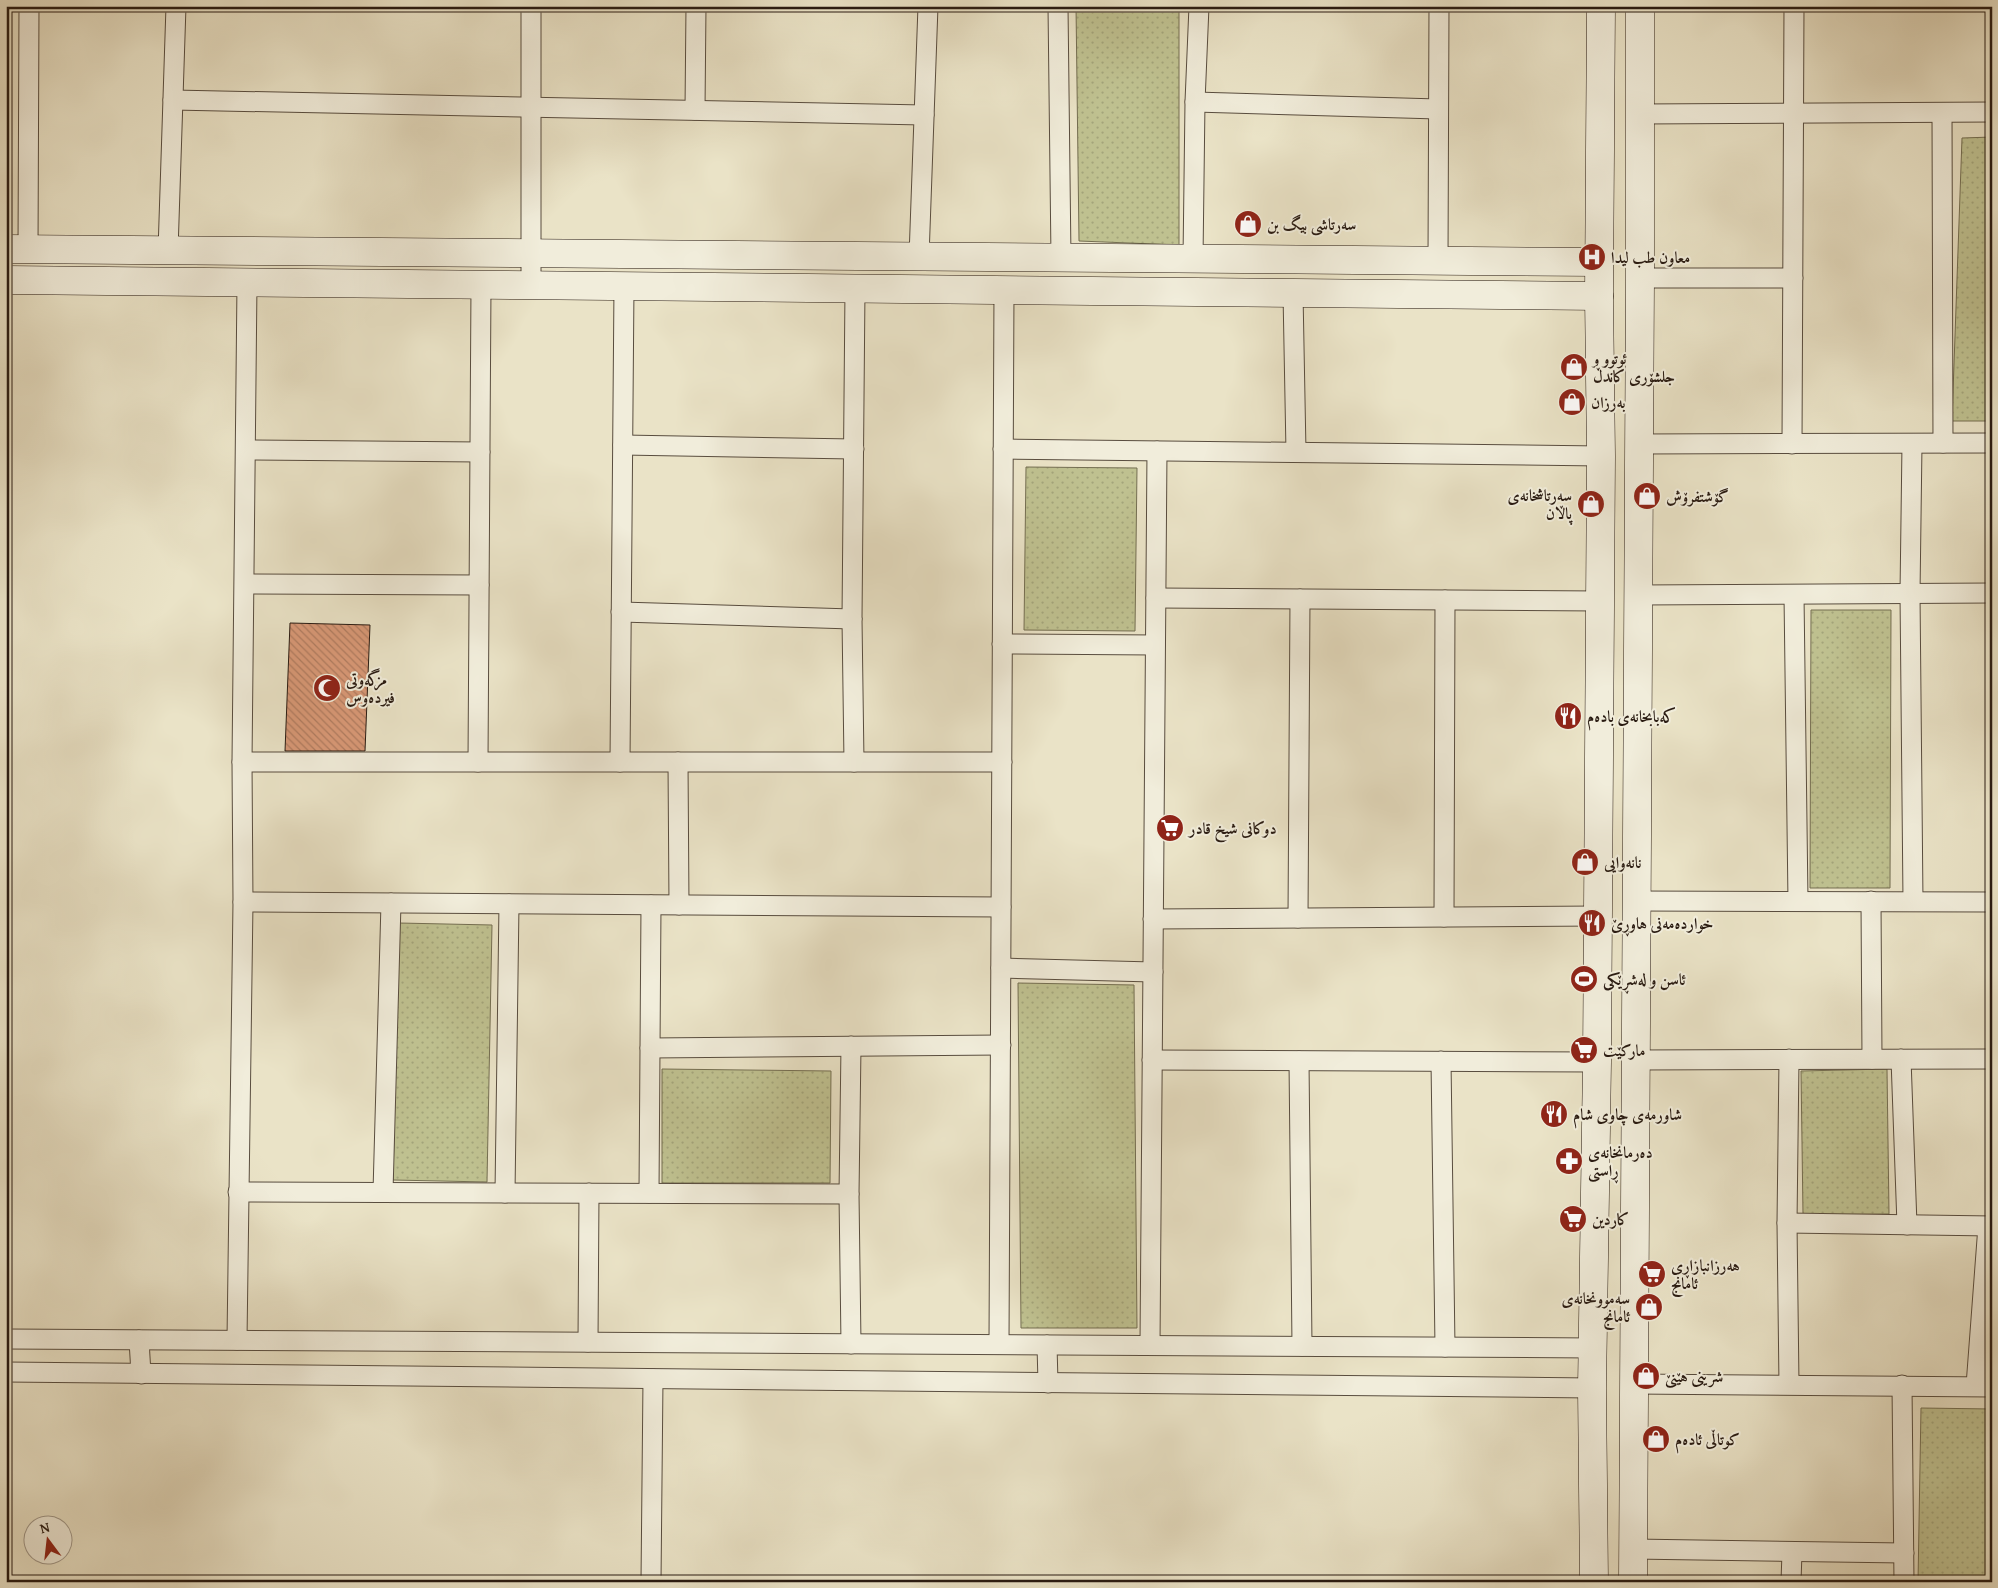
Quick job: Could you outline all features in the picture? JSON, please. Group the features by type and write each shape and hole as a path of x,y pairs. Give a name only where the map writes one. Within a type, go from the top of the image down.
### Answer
{"street":[{"path":"29,6 17,249 1599,262"},
{"path":"168,250 176,6"},
{"path":"531,6 531,286"},
{"path":"695,110 696,6"},
{"path":"919,257 928,6"},
{"path":"1058,6 1061,258"},
{"path":"1193,259 1195,102 1199,6"},
{"path":"1438,261 1439,6"},
{"path":"1594,1582 1592,1388 1597,1062 1601,456 1599,262 1601,6"},
{"path":"1633,1582 1640,6"},
{"path":"1792,444 1794,6"},
{"path":"173,100 924,114"},
{"path":"1195,102 1438,109"},
{"path":"1942,112 1943,443"},
{"path":"1640,114 1992,112"},
{"path":"1640,278 1793,278"},
{"path":"6,280 1599,296"},
{"path":"237,1340 248,283"},
{"path":"478,762 481,285"},
{"path":"620,762 624,286"},
{"path":"854,762 852,618 855,289"},
{"path":"999,1344 1004,290"},
{"path":"1293,293 1296,452"},
{"path":"1639,444 1912,444 1992,442"},
{"path":"1912,444 1910,594 1913,901"},
{"path":"623,445 854,448"},
{"path":"1003,449 1601,456"},
{"path":"246,450 480,452"},
{"path":"1150,1345 1157,451"},
{"path":"245,584 479,585"},
{"path":"1638,595 1992,593"},
{"path":"1794,594 1798,901"},
{"path":"1156,598 1600,601"},
{"path":"1298,918 1300,599"},
{"path":"1444,917 1445,600"},
{"path":"621,612 852,618"},
{"path":"1002,644 1155,645"},
{"path":"1599,689 1638,689"},
{"path":"242,762 1002,762"},
{"path":"678,762 680,905"},
{"path":"1637,900 1992,902"},
{"path":"1870,901 1872,1059"},
{"path":"243,902 1001,907"},
{"path":"383,1192 391,903"},
{"path":"505,1193 509,904"},
{"path":"649,1193 651,905"},
{"path":"1154,919 1598,916"},
{"path":"1001,968 1153,972"},
{"path":"650,1048 1001,1045"},
{"path":"851,1046 849,1194 851,1344"},
{"path":"1789,1059 1787,1224 1789,1384"},
{"path":"1901,1059 1907,1225"},
{"path":"1636,1060 1992,1059"},
{"path":"1152,1060 1597,1062"},
{"path":"1298,1061 1302,1346"},
{"path":"1441,1061 1446,1347"},
{"path":"238,1192 849,1194"},
{"path":"588,1342 590,1193"},
{"path":"1634,1384 1984,1386 1990,1226 1787,1224"},
{"path":"6,1339 1594,1348"},
{"path":"140,1340 141,1374"},
{"path":"1047,1344 1048,1383"},
{"path":"6,1372 1592,1388"},
{"path":"651,1582 653,1379"},
{"path":"1902,1385 1904,1582"},
{"path":"1633,1549 1904,1553"},
{"path":"1791,1582 1792,1552"}],"green space":[{"path":"1076,6 1179,6 1179,245 1079,241"},
{"path":"1992,137 1992,421 1952,421 1962,138"},
{"path":"1026,467 1137,468 1135,631 1024,630"},
{"path":"1811,610 1891,610 1890,888 1810,888"},
{"path":"399,923 492,925 487,1182 393,1180"},
{"path":"1018,983 1134,985 1137,1328 1021,1328"},
{"path":"662,1069 831,1071 830,1183 662,1183"},
{"path":"1887,1069 1889,1214 1803,1215 1801,1071"},
{"path":"1921,1408 1992,1409 1992,1582 1918,1582"}],"building":[{"name":"مزگە‌وتی فیردە‌وس","path":"290,623 370,625 365,751 285,751"}],"place":[{"name":"سەرتاشی بیگ بن","path":"1248,224"},
{"name":"معاون طب لیدا","path":"1592,257"},
{"name":"ئوتوو و جلشۆری کاندڵ","path":"1574,367"},
{"name":"بەرزان","path":"1572,402"},
{"name":"گۆشتفرۆش","path":"1647,496"},
{"name":"سەرتاشخانەی پاڵان","path":"1591,504"},
{"name":"مزگە‌وتی فیردە‌وس","path":"327,688"},
{"name":"کەبابخانەی بادەم","path":"1568,716"},
{"name":"دوکانی شیخ قادر","path":"1170,828"},
{"name":"نانەوایی","path":"1585,862"},
{"name":"خواردەمەنی هاوڕێ","path":"1592,923"},
{"name":"ئاسن و لەشڕێکی","path":"1584,979"},
{"name":"مارکێت","path":"1584,1050"},
{"name":"شاورمەی چاوی شام","path":"1554,1114"},
{"name":"دەرمانخانەی ڕاستی","path":"1569,1161"},
{"name":"كاردين","path":"1573,1219"},
{"name":"هەرزانبازاڕی ئامانج","path":"1652,1274"},
{"name":"سەموونخانەی ئامانج","path":"1649,1307"},
{"name":"شرینی هێنێ","path":"1646,1376"},
{"name":"کوتاڵی ئادەم","path":"1656,1439"}]}
